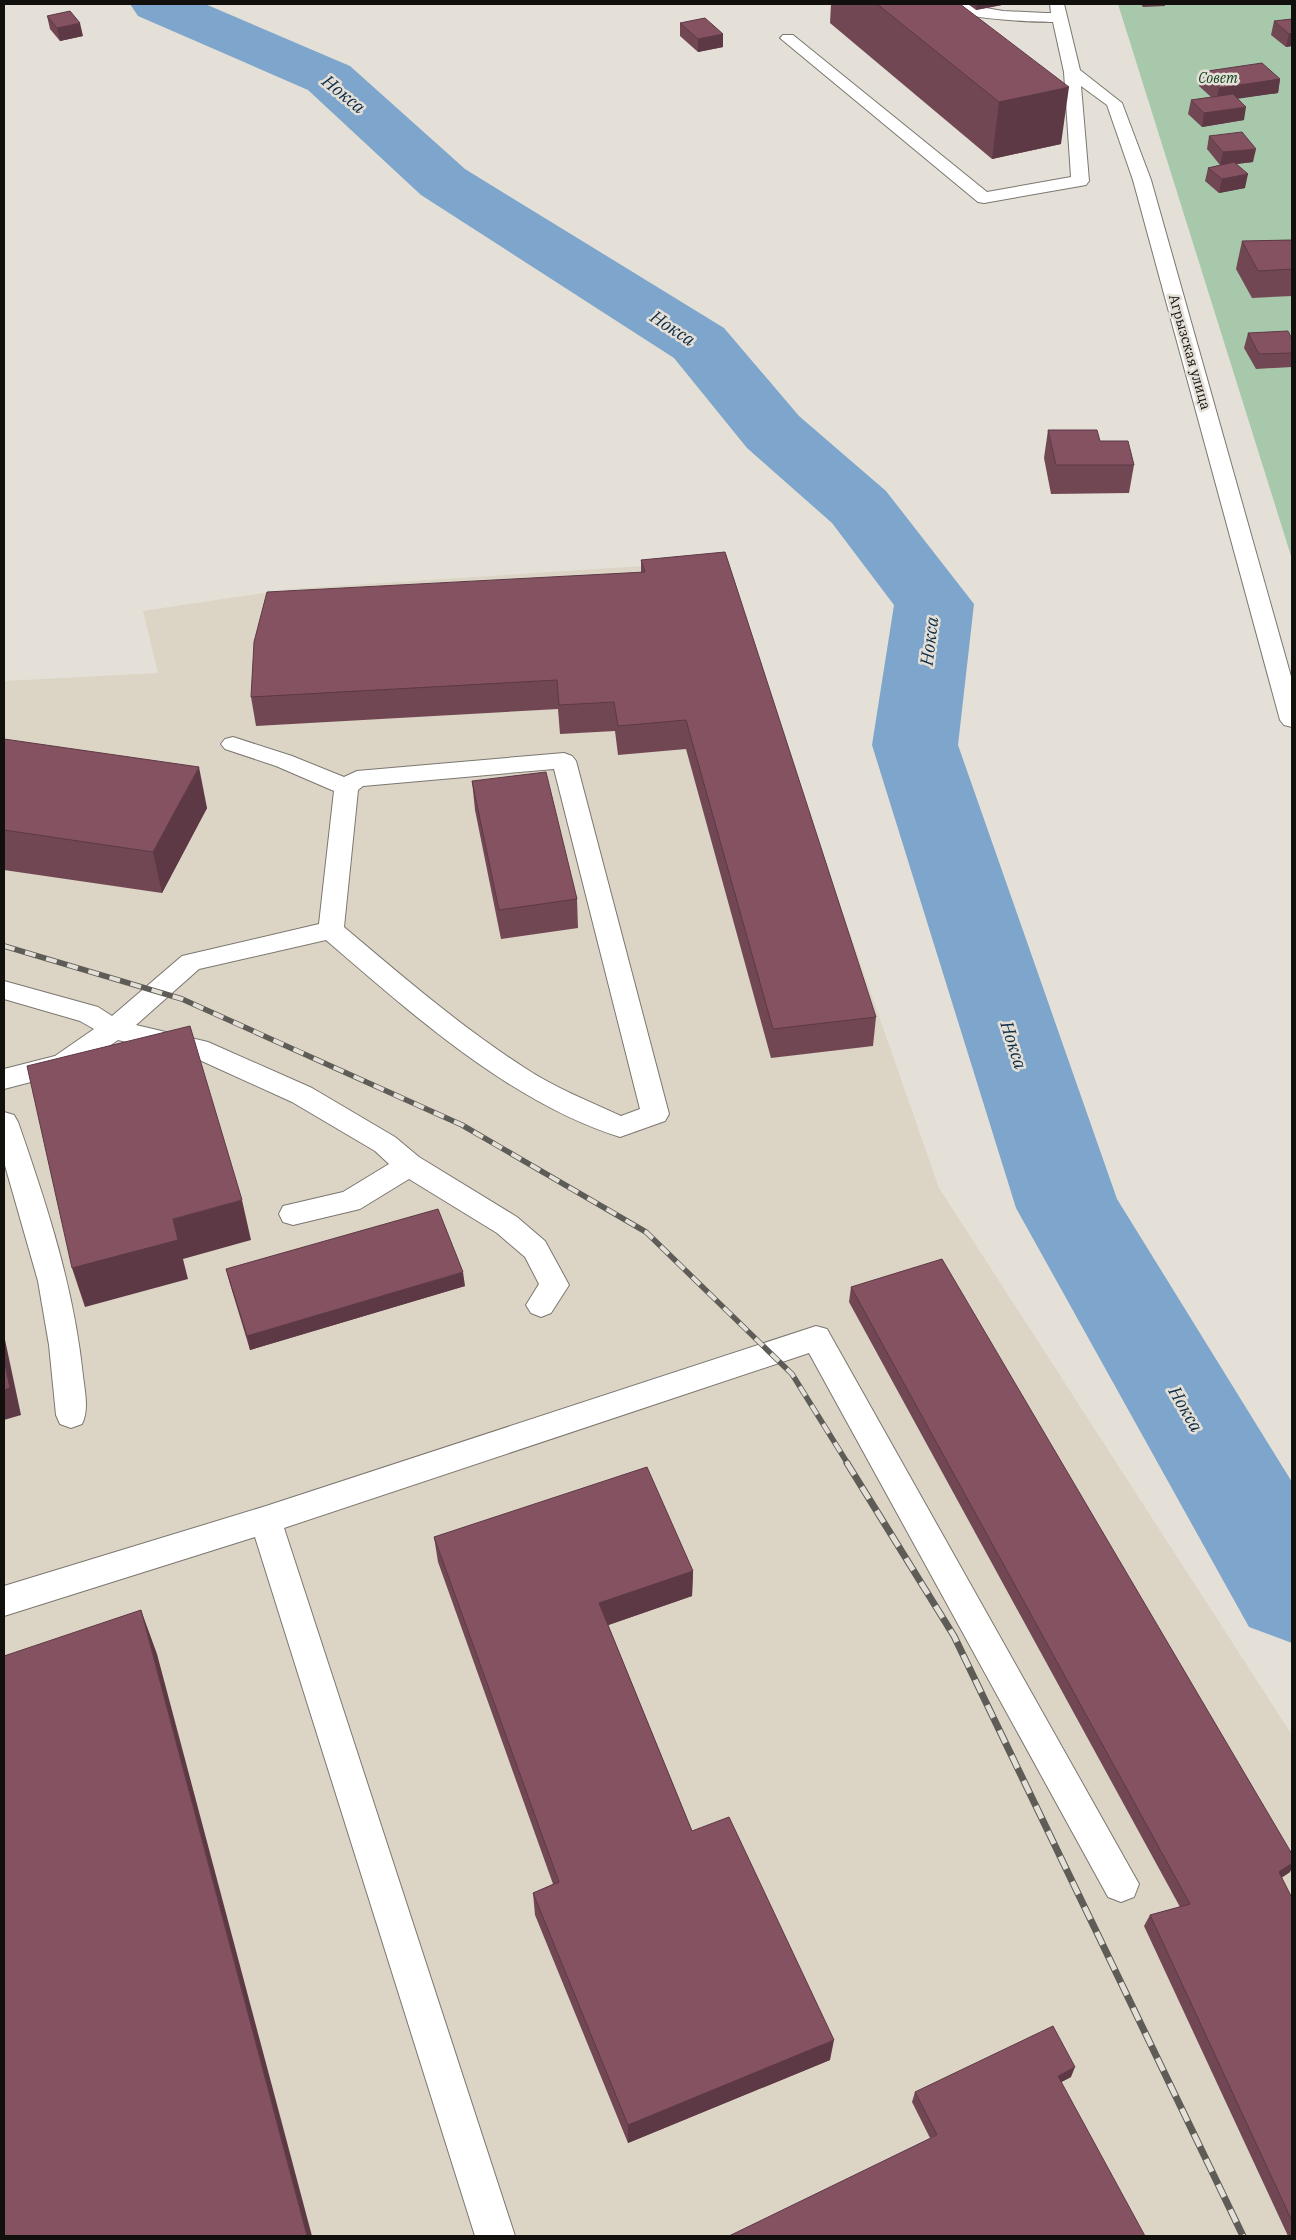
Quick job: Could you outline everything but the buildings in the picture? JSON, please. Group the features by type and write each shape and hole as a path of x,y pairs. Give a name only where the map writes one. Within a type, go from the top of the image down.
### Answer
{"street":[{"path":"788,38 984,198 1080,182 1072,72 1058,10 1020,18 967,11 947,4"},
{"name":"Агрызская улица","path":"1072,72 1114,103 1142,180 1292,720"},
{"path":"233,744 284,761 346,788"},
{"path":"564,761 655,1114 620,1127 562,1102 516,1076 412,999 331,930 346,788 357,780 564,761"},
{"path":"4,1079 63,1064 114,1030 191,962 331,930"},
{"path":"4,990 89,1014 114,1030 199,1049 302,1095 385,1144 409,1165 507,1225 535,1249 554,1285 541,1305"},
{"path":"4,1122 29,1195 44,1250 63,1334 71,1415"},
{"path":"293,1214 350,1201 409,1165"},
{"path":"4,1601 266,1520 816,1338 1121,1884"},
{"path":"266,1520 495,2236"}],"shaded area":[{"path":"720,561 939,1188 1292,1735 1292,2236 4,2236 4,681 158,673 143,611 290,589"}],"green space":[{"name":"Совет","path":"1118,4 1292,4 1292,559"}],"waterway":[{"name":"Нокса","path":"158,4 329,78 443,182 699,343 773,432 859,507 934,604 915,745 1068,1208 1292,1589"}],"railway":[{"path":"4,946 182,999 462,1125 646,1232 792,1374 848,1464"},
{"path":"847,1463 954,1636 1243,2236"}]}
